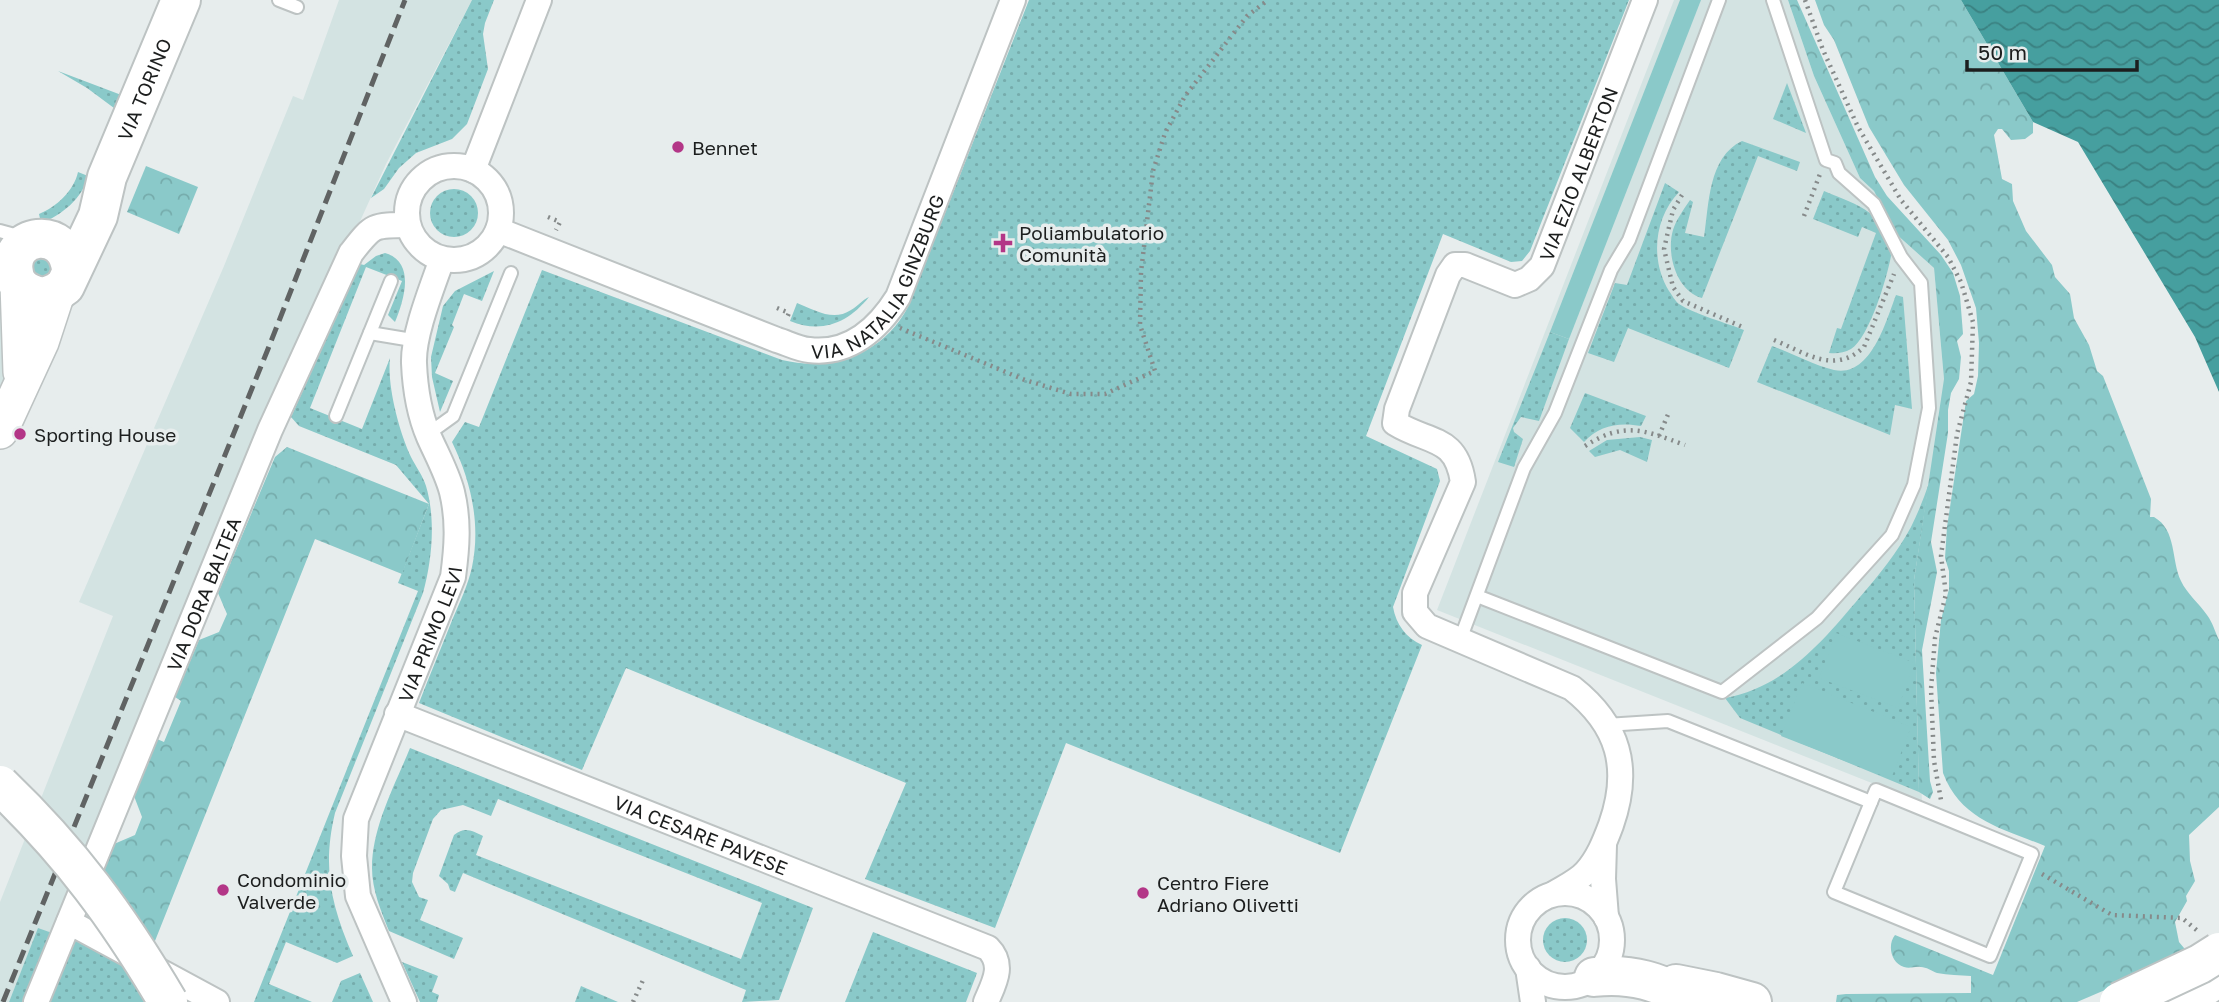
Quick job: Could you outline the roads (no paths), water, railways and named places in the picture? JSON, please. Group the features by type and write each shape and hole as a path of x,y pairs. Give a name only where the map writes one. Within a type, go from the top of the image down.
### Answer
{"main road":[{"name":"VIA TORINO","path":"64,281 102,207 107,177 181,0"},
{"name":"VIA TORINO","path":"17,251 81,207 107,177"},
{"path":"62,245 71,261 64,281 47,296 26,292 17,251 62,245"},
{"path":"0,785 76,865 105,902 168,1002"},
{"path":"1609,930 1624,958 1667,992 1716,992 1752,1002"},
{"path":"2119,1002 2200,964 2213,945"},
{"path":"1582,982 1615,974 1636,976 1667,992 1701,1002"},
{"path":"2181,1002 2219,977"}],"street":[{"path":"473,170 540,0"},
{"name":"VIA NATALIA GINZBURG","path":"498,230 808,350 833,349 855,341 874,330 898,297 1013,0"},
{"name":"VIA EZIO ALBERTON","path":"1555,893 1586,872 1604,845 1619,804 1622,781 1615,741 1590,702 1572,688 1427,626 1415,612 1415,593 1463,482 1460,463 1447,446 1407,430 1395,422 1397,409 1448,275 1455,265 1465,265 1515,285 1529,279 1542,266 1645,0"},
{"path":"461,166 473,170 490,183 497,193 501,214 498,230 491,243 478,254 459,260 432,256 417,244 408,225 408,199 421,178 434,170 461,166"},
{"name":"VIA DORA BALTEA","path":"36,1002 270,430 351,253 368,231 377,225 408,225"},
{"name":"VIA TORINO","path":"17,251 21,381"},
{"name":"VIA PRIMO LEVI","path":"404,1002 358,896 354,856 356,819 453,577 459,537 452,489 428,434 414,362 442,259"},
{"name":"VIA TORINO","path":"0,430 41,342 64,281"},
{"name":"VIA CESARE PAVESE","path":"397,714 988,948 999,965 986,1002"},
{"path":"1549,1002 1603,967 1609,955 1603,879 1604,845"},
{"path":"1582,982 1546,983 1528,968 1520,954 1518,939 1521,923 1534,904 1555,893 1567,892 1590,900 1609,930"},
{"path":"68,922 217,1002"},
{"path":"1528,968 1533,1002"}],"lane":[{"path":"279,0 297,7"},
{"path":"1460,640 1524,468 1555,413 1611,270 1629,240 1719,0"},
{"path":"1477,596 1722,692 1817,618 1892,535 1914,485 1929,408 1921,283 1901,257 1874,204 1839,173 1835,163 1826,160 1773,0"},
{"path":"428,434 453,416 511,273"},
{"path":"336,416 391,281"},
{"path":"370,333 418,341"},
{"path":"1606,725 1668,721 1871,802"},
{"path":"1875,790 2032,854 1990,956 1834,892 1871,802 1875,790"}],"water":[{"path":"1961,0 2219,0 2219,392 2195,337 2078,142 2033,122"}],"railway":[{"path":"3,1002 268,349 405,0"}],"place":[{"name":"Bennet","path":"678,147"},
{"name":"Poliambulatorio Comunità","path":"1003,243"},
{"name":"Sporting House","path":"20,434"},
{"name":"Condominio Valverde","path":"223,890"},
{"name":"Centro Fiere Adriano Olivetti","path":"1143,893"}]}
